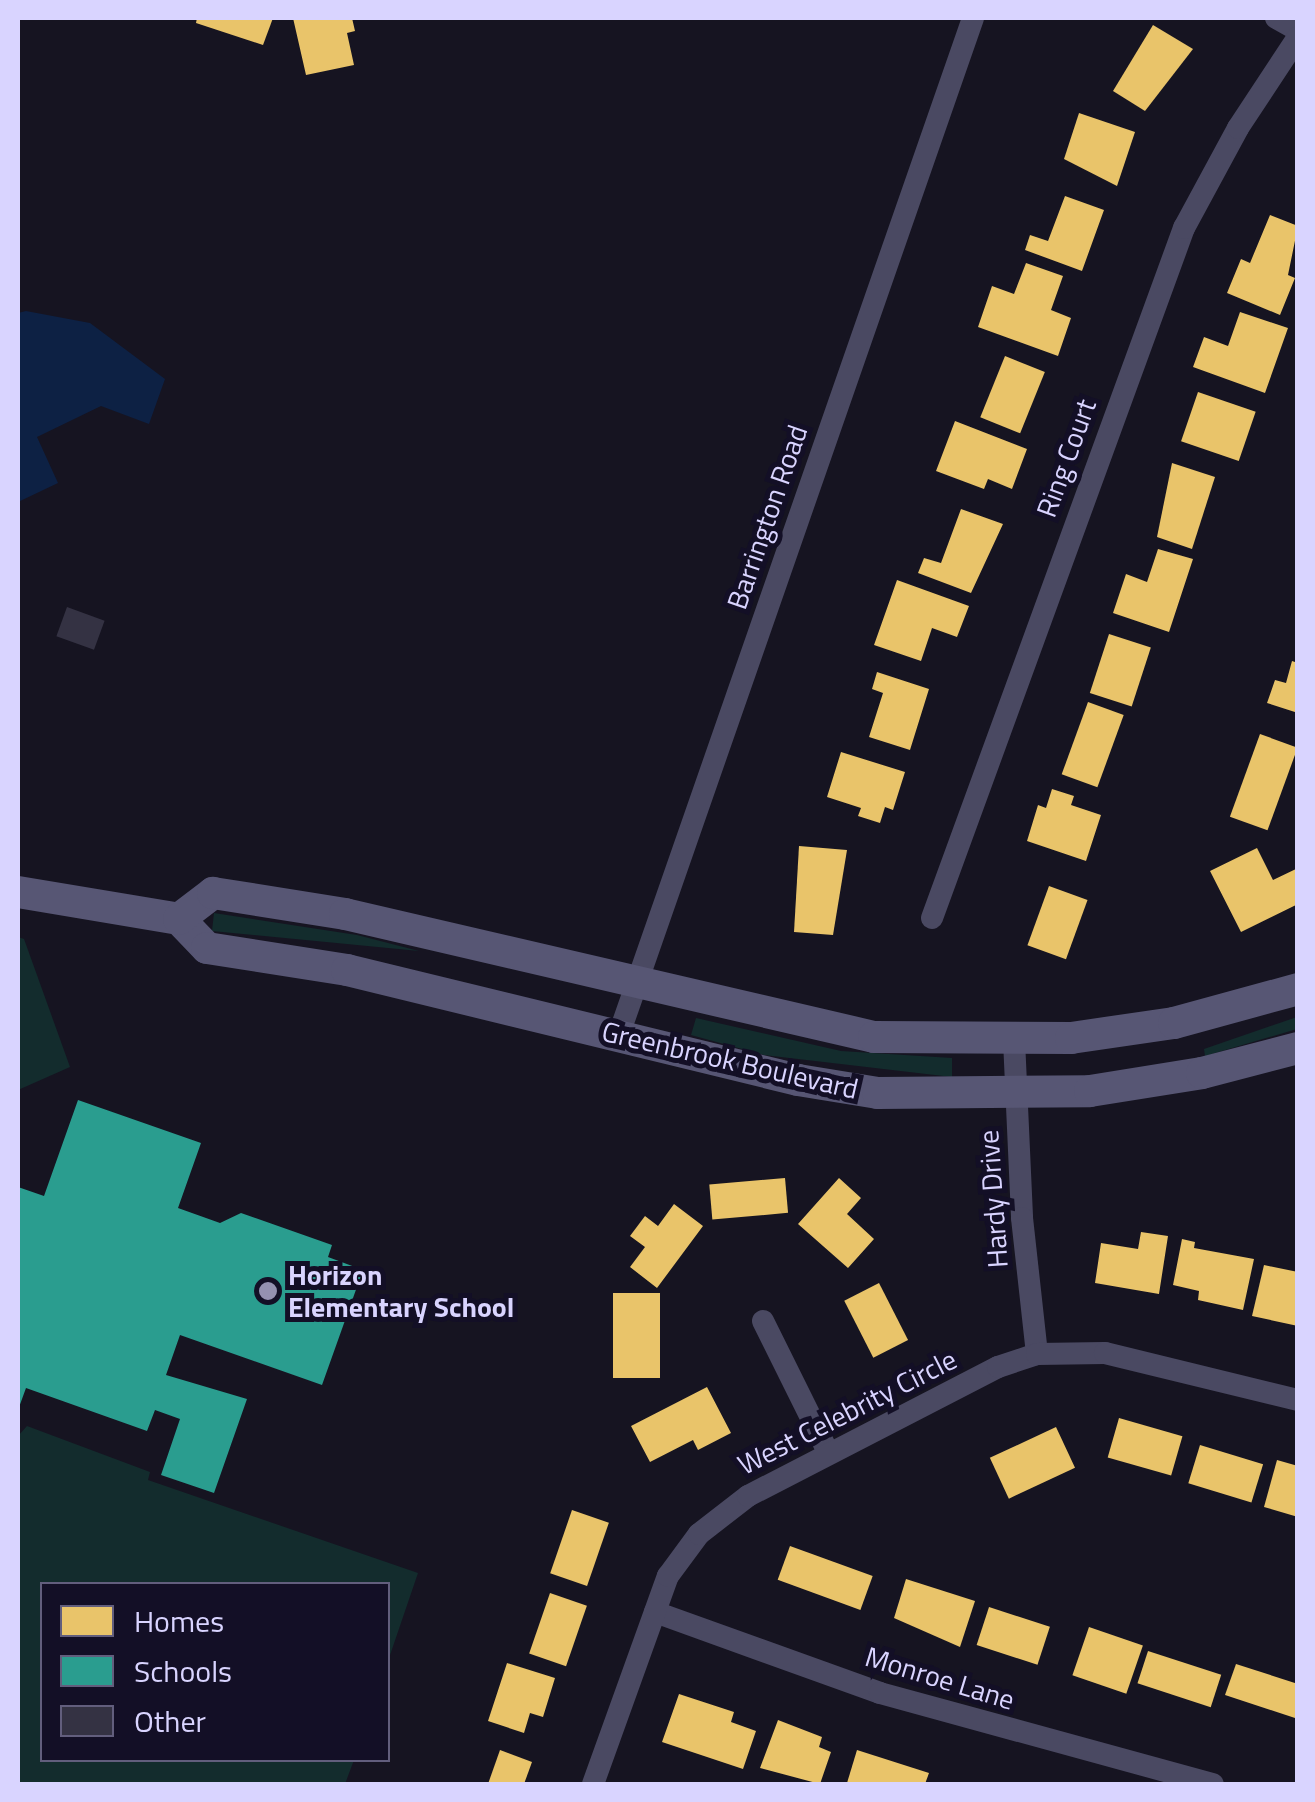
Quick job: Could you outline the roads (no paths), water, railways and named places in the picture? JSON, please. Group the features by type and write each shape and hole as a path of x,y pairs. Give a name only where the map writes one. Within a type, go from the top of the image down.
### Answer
{"main road":[{"name":"Greenbrook Boulevard","path":"18,892 179,919 207,948 379,976 618,1037 878,1093 1016,1096 1150,1084 1298,1048"},
{"name":"Greenbrook Boulevard","path":"179,919 212,893 419,929 874,1037 1014,1040 1174,1023 1298,989"}],"street":[{"name":"Barrington Road","path":"618,1037 973,18"},
{"path":"1276,18 1298,34"},
{"name":"Ring Court","path":"932,918 1184,228 1238,128 1298,34"},
{"name":"Hardy Drive","path":"1014,1040 1038,1354"},
{"path":"763,1321 828,1454"},
{"name":"West Celebrity Circle","path":"593,1784 680,1554 720,1514 828,1454 1038,1354 1105,1353 1298,1400"},
{"name":"Monroe Lane","path":"655,1612 880,1693 1213,1784"}],"water":[{"path":"26,311 90,323 165,379 149,424 101,406 37,437 58,483 18,502 18,313"}],"place":[{"name":"Horizon Elementary School","path":"268,1291"}]}
